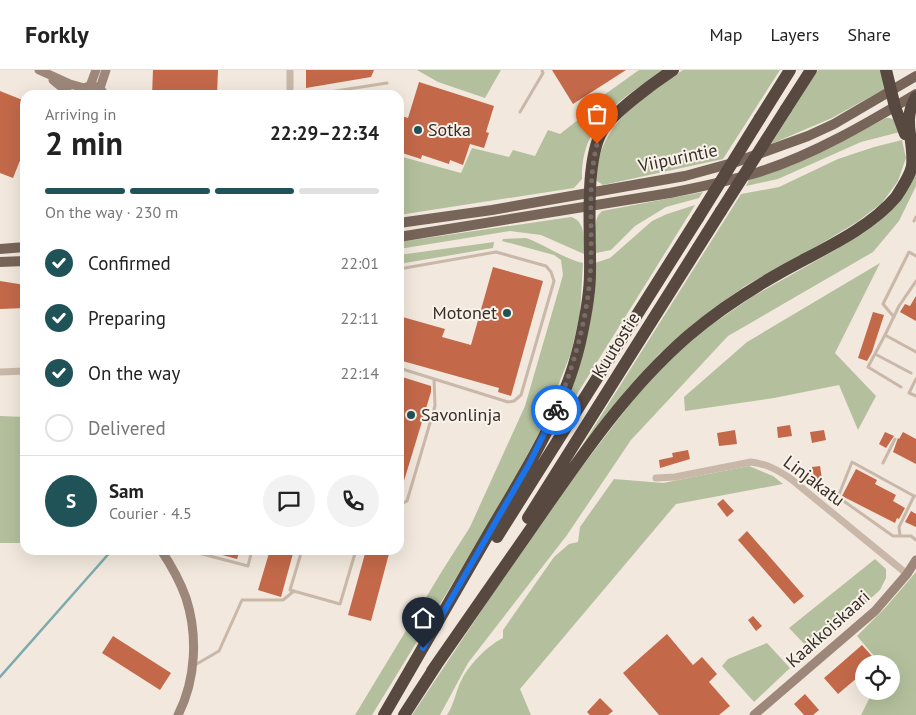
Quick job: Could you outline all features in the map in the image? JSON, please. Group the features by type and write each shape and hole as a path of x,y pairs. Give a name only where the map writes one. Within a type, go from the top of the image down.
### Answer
{"highway":[{"path":"384,715 529,464 555,412 573,367 582,334 590,276 591,168 602,131 613,117 673,70"},
{"name":"Kuutostie","path":"384,715 790,70"},
{"name":"Kuutostie","path":"404,715 811,70"},
{"path":"886,70 895,106 912,151"},
{"path":"432,672 575,464 607,422 654,368 688,336 722,310 766,281 849,235 878,214 895,197 906,181 912,166 908,120 911,105 916,95"}],"main road":[{"name":"Viipurintie","path":"404,221 492,210 591,191 685,176 736,162 808,136 834,124 916,76"},
{"name":"Viipurintie","path":"404,236 713,184 761,171 810,151 916,95"},
{"path":"0,249 20,248"},
{"path":"0,262 20,262"}],"street":[{"path":"42,72 84,90 96,70"},
{"path":"104,90 106,70"},
{"path":"290,70 290,90"},
{"path":"42,72 65,90"},
{"path":"0,372 20,371"},
{"name":"Linjakatu","path":"656,478 675,477 751,462 764,464 791,479 907,574"},
{"path":"164,555 174,571 186,598 192,622 192,667 184,704 178,715"},
{"name":"Kaakkoiskaari","path":"754,715 875,611 907,574 916,560"}],"lane":[{"path":"520,112 543,72 542,70"},
{"path":"342,90 387,83"},
{"path":"404,268 496,252 546,266 551,272 554,281 521,395 514,401 508,402 404,370"},
{"path":"894,317 884,304 909,252 916,256"},
{"path":"901,387 868,367 899,306 916,281"},
{"path":"885,335 916,352"},
{"path":"875,354 911,373"},
{"path":"404,503 408,501 435,406 434,379"},
{"path":"916,379 909,393 916,396"},
{"path":"883,463 895,439"},
{"path":"900,536 899,527 915,496 852,462 838,497 893,536 900,536 911,536 916,540"},
{"path":"206,555 248,566 251,555"},
{"path":"300,555 290,590 340,604 355,555"},
{"path":"192,667 219,651 242,600 283,600 294,591"}],"green space":[{"path":"417,70 501,70 485,98 438,82"},
{"path":"639,70 664,70 619,102 596,127 588,142 582,179 574,188 404,214 404,157 461,173 472,148 509,157 513,150 535,156 548,130 560,134 597,105 604,95"},
{"path":"683,70 780,70 723,159 603,185 597,181 597,167 604,143 621,118 644,97"},
{"path":"818,70 882,70 886,88 832,118 771,144"},
{"path":"886,118 894,120 900,132 861,142 778,179 746,186 749,180 792,165 836,145"},
{"path":"902,140 906,158 898,181 882,203 857,222 745,286 698,320 659,354 628,388 580,449 741,194 779,187 838,159"},
{"path":"916,174 916,186 899,221 873,252 728,336 631,440 567,535 468,663 440,715 412,715 545,515 633,400 665,365 695,336 752,297 837,249"},
{"path":"703,192 699,198 666,207 635,226 611,250 596,253 595,225 602,211"},
{"path":"695,205 544,447 557,419 595,263 610,258 652,221"},
{"path":"571,217 576,219 582,227 584,254 541,235 510,231 404,248 404,241"},
{"path":"526,238 583,263 580,314 571,353 540,431 500,506 372,715 355,715 470,527 525,406 563,275 561,260 554,255 502,241 503,239"},
{"path":"494,242 493,248 404,263 404,254"},
{"path":"880,263 835,353 876,396 858,430 839,385 774,398 685,411 684,397 747,342"},
{"path":"0,416 20,417 20,543 0,543"},
{"path":"749,466 773,476 783,484 676,504 520,689 531,715 447,715 460,683 469,668 485,650 503,638 503,630 554,557 569,544 578,542 580,527 614,479 663,483"},
{"path":"875,559 886,569 886,578 880,590 812,652 789,628"},
{"path":"916,572 916,715 861,715 868,700 900,700 900,655 873,655 857,636 885,608"},
{"path":"767,643 790,668 754,702 722,666 728,659"}],"building":[{"path":"153,70 218,70 217,90 152,90"},
{"path":"306,70 374,70 371,77 306,88"},
{"path":"552,70 626,70 573,104"},
{"path":"419,82 494,106 486,132 489,133 484,148 470,144 463,165 450,160 449,164 422,155 421,159 404,154 404,117 408,118"},
{"path":"0,91 20,99 20,160 13,178 0,173"},
{"name":"Motonet","path":"493,267 543,281 511,396 498,392 499,388 404,361 404,317 445,329 442,337 471,345"},
{"path":"0,281 20,284 20,308 0,309"},
{"path":"916,296 916,321 900,312 905,304 910,306"},
{"path":"873,312 884,315 872,352 867,361 858,358"},
{"name":"Savonlinja","path":"404,378 431,386 431,392 404,481"},
{"path":"790,425 792,436 778,438 777,427"},
{"path":"735,430 737,444 719,446 717,433"},
{"path":"824,430 826,440 812,443 810,432"},
{"path":"885,432 894,436 886,448 879,444"},
{"path":"903,432 916,439 916,464 893,452 898,438"},
{"path":"688,450 690,459 660,468 659,460 673,457 672,453"},
{"path":"820,466 822,479 815,481 812,467"},
{"path":"856,469 877,480 875,484 896,495 893,501 905,508 895,523 842,496"},
{"path":"723,499 734,511 727,517 717,504"},
{"path":"911,511 916,514 916,527 905,522"},
{"path":"747,531 804,596 794,604 738,540"},
{"path":"222,555 238,555 237,559"},
{"path":"268,555 293,555 281,597 258,590"},
{"path":"365,555 389,555 371,621 348,615"},
{"path":"753,616 762,626 756,631 748,620"},
{"path":"667,634 693,665 702,657 717,674 709,682 730,706 719,715 659,715 623,673"},
{"path":"113,636 171,673 160,690 102,653"},
{"path":"862,645 871,655 855,655 855,680 838,694 824,678"},
{"path":"805,694 819,710 813,715 804,715 794,704"},
{"path":"600,698 613,711 608,715 590,715 587,712"}],"waterway":[{"path":"0,677 108,555"}],"way so far":[{"path":"556,410 573,367 582,334 590,276 591,168 597,144"}],"place":[{"name":"Sotka","path":"418,130"},
{"name":"Motonet","path":"507,313"},
{"name":"Savonlinja","path":"411,415"}],"route":[{"path":"423,648 529,464 556,410"}]}
